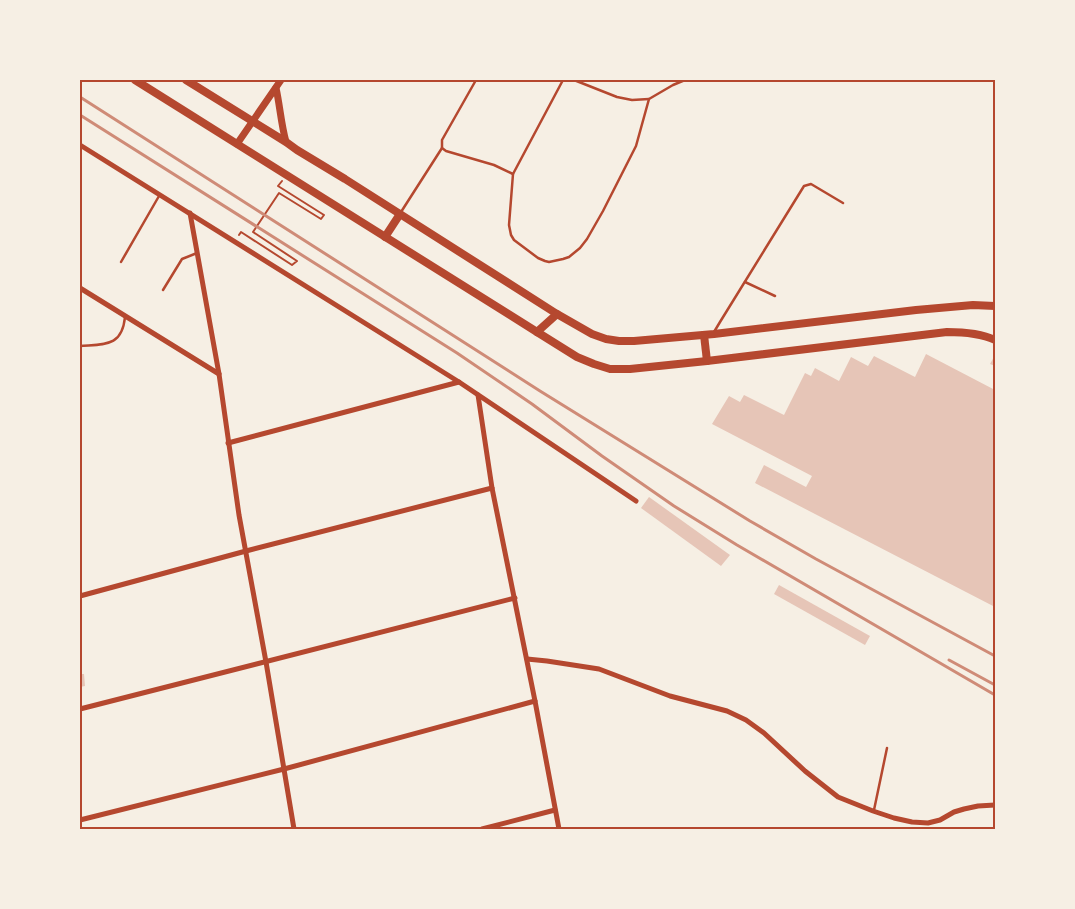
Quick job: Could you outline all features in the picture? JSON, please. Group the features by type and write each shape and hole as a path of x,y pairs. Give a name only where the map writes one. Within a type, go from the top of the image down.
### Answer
{"main road":[{"path":"135,80 577,357 610,369 707,361 947,332 969,333 995,340"},
{"path":"186,80 345,178 557,314 592,334 606,339 634,341 714,334 916,310 973,305 995,306"},
{"path":"237,144 281,80"},
{"path":"276,88 286,142"},
{"path":"385,237 400,214"},
{"path":"537,332 557,314"},
{"path":"704,335 707,361"}],"street":[{"path":"80,145 459,382 636,501"},
{"path":"190,213 219,374 239,515 294,829"},
{"path":"80,288 219,374"},
{"path":"228,443 459,382"},
{"path":"478,395 492,488 559,829"},
{"path":"80,596 492,488"},
{"path":"80,709 514,598"},
{"path":"527,659 599,670 670,696 728,711 746,720 764,733 805,771 838,797 873,811 912,822 928,823 940,820 964,809 995,805"},
{"path":"80,820 535,701"},
{"path":"482,829 555,810"},
{"path":"928,823 930,829"}],"lane":[{"path":"400,214 442,148 442,140 476,80"},
{"path":"563,80 513,174 509,225 512,238 538,258 548,262 563,260 569,257 588,239 636,146 650,99"},
{"path":"574,80 617,97 632,100 650,99 685,80"},
{"path":"442,148 446,151 494,165 513,174"},
{"path":"714,334 804,186 811,184 842,203"},
{"path":"121,262 160,195"},
{"path":"163,290 182,260 197,254"},
{"path":"745,282 775,296"},
{"path":"80,346 113,341 120,336 124,328 125,316"},
{"path":"873,811 887,748"}],"path":[{"path":"235,242 241,232 292,265 297,260 253,232 280,193 321,219 324,215 278,186 287,176"}],"building":[{"path":"926,354 995,390 995,607 755,483 764,465 806,487 812,476 712,424 729,396 740,402 744,395 784,415 805,373 811,376 815,368 839,381 851,357 868,366 874,356 915,377"},
{"path":"995,355 995,366 990,364"},
{"path":"649,497 730,555 721,566 641,508"},
{"path":"779,585 870,636 865,645 774,594"},
{"path":"80,674 84,674 85,686 80,687"}],"railway":[{"path":"80,97 540,391 750,521 995,656"},
{"path":"80,115 457,353 532,404 674,506 737,545 995,695"},
{"path":"949,660 995,685"}]}
